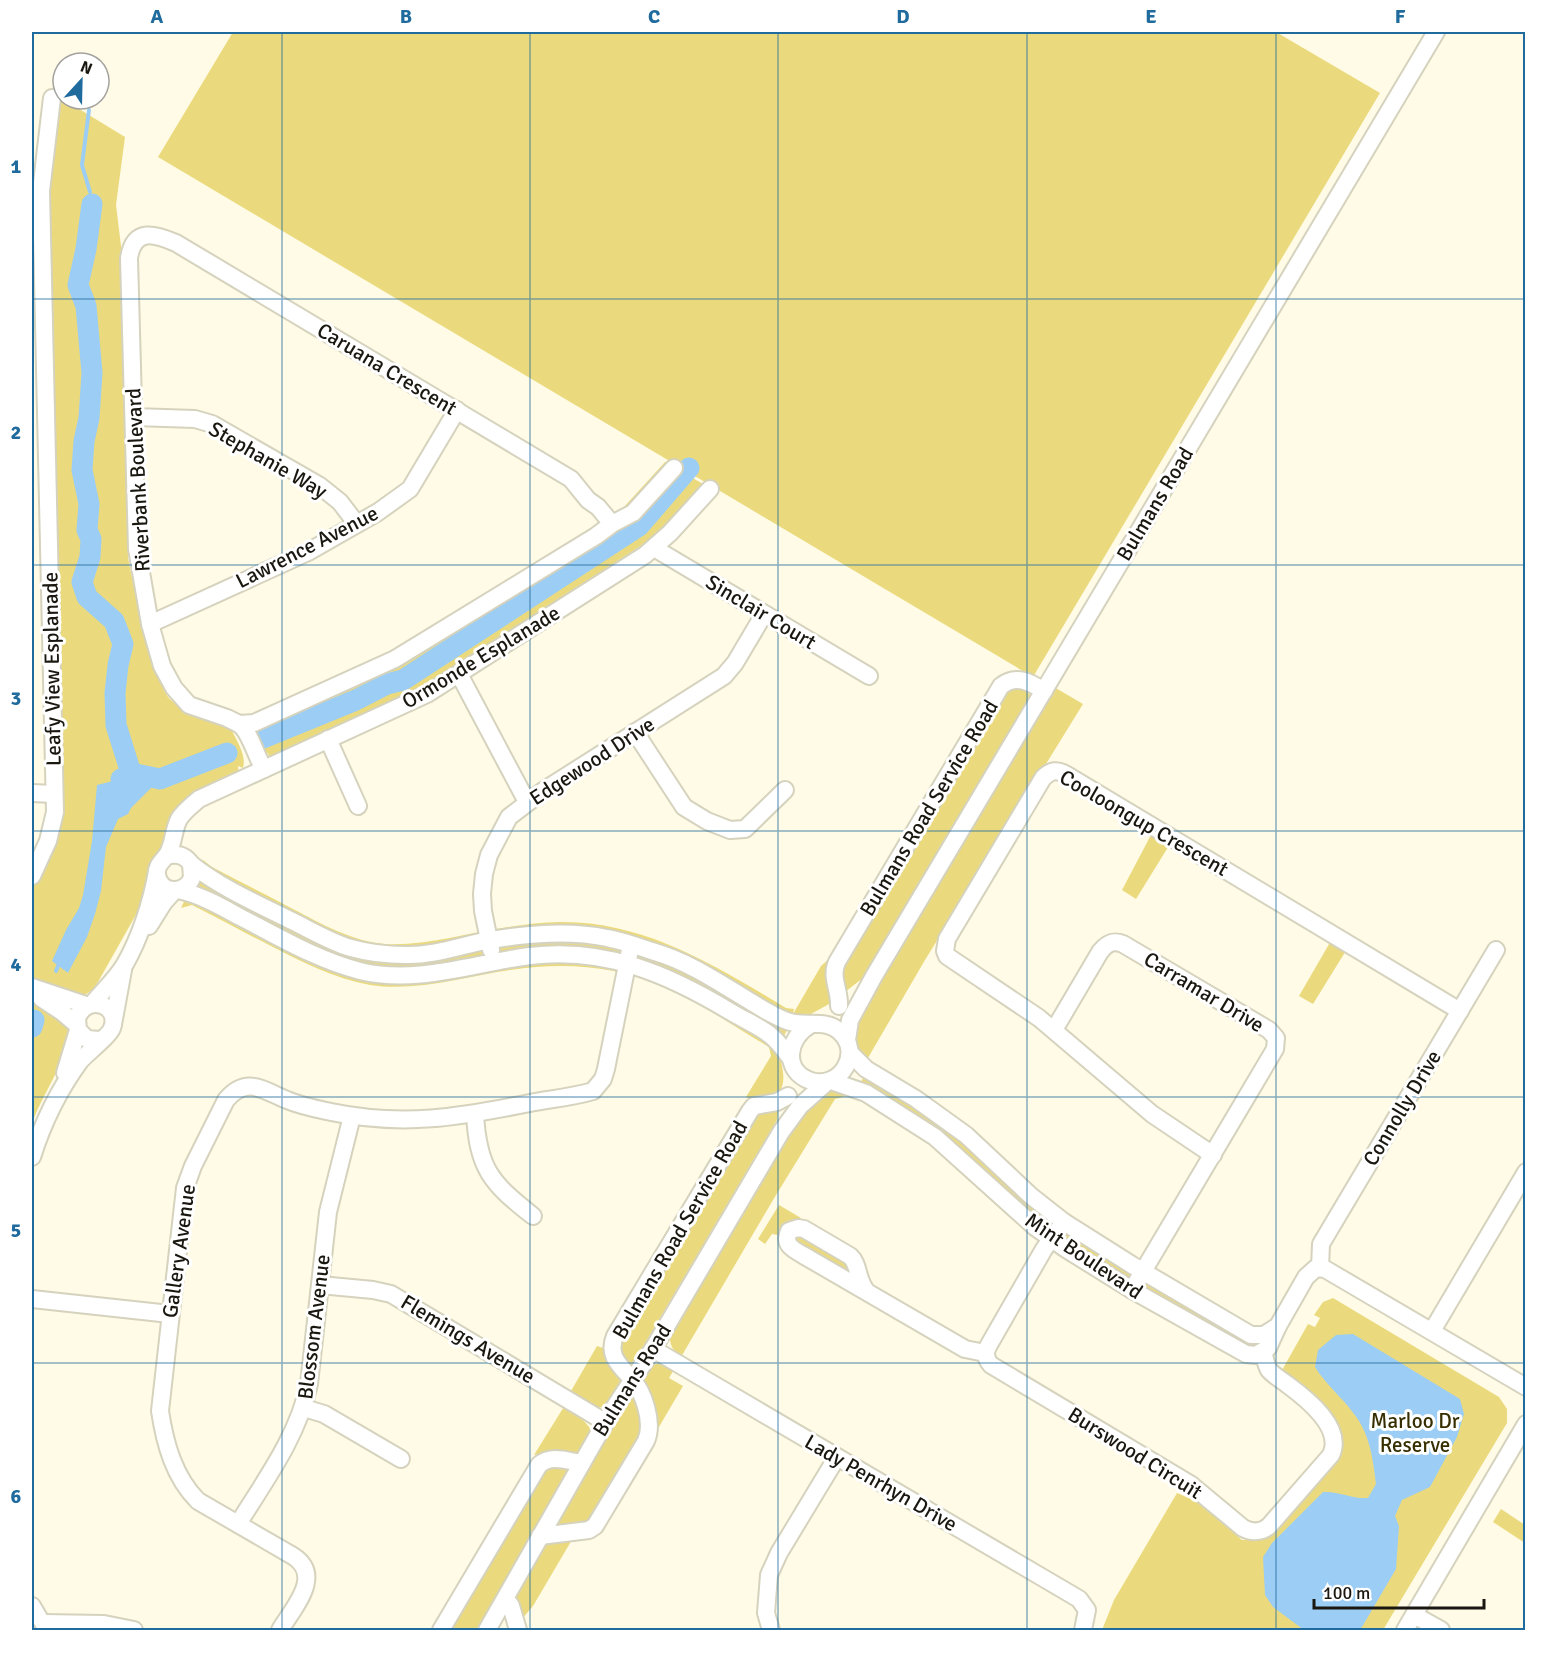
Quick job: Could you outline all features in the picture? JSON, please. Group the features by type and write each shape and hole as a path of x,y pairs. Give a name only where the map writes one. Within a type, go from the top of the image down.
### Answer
{"street":[{"name":"Bulmans Road","path":"848,1046 850,1020 874,976 1436,32"},
{"name":"Leafy View Esplanade","path":"32,876 45,849 55,812 41,191 37,168 51,103"},
{"name":"Caruana Crescent","path":"148,235 176,243 571,479 612,524"},
{"name":"Riverbank Boulevard","path":"148,235 135,241 129,258 137,549 150,624 162,666 174,688 189,705 239,724"},
{"name":"Lawrence Avenue","path":"150,624 308,552 378,512 410,489 457,410"},
{"name":"Stephanie Way","path":"134,417 195,418 212,424 320,486 339,502 356,524"},
{"path":"239,724 254,723 395,659 633,513 674,468"},
{"name":"Ormonde Esplanade","path":"166,856 183,813 199,799 410,702 459,674 654,548 710,489"},
{"name":"Sinclair Court","path":"654,548 868,676"},
{"name":"Edgewood Drive","path":"494,962 482,894 484,874 497,836 509,818 527,802 724,676 735,663 764,614"},
{"path":"459,674 527,802"},
{"name":"Bulmans Road Service Road","path":"839,1006 833,974 837,962 1001,686 1013,680 1022,680 1044,691"},
{"path":"239,724 244,728 264,769"},
{"path":"635,732 684,807 693,814 722,827 730,830 745,829 784,790"},
{"path":"328,739 358,806"},
{"name":"Cooloongup Crescent","path":"1212,1155 1144,1108 1054,1030 1022,1005 950,959 945,951 947,939 1042,778 1053,770 1067,774 1460,1011"},
{"path":"32,794 54,794"},
{"path":"134,946 165,900 176,890 187,886 192,878 190,862 181,850 175,831"},
{"path":"58,1094 79,1012 89,1005 124,966 134,946 150,900 158,865 166,856 178,854 206,876 228,889 351,948 408,956 439,952 489,940 545,934 577,934 607,938 661,954 689,965 774,1016 798,1024 833,1027 841,1032 848,1046 845,1070 829,1081 816,1082 806,1079 798,1073 771,1035 691,988 666,976 627,964 586,956 558,955 531,956 427,974 385,975 361,971 322,958 203,898 168,889 160,882 157,871"},
{"name":"Carramar Drive","path":"1054,1030 1100,952 1108,943 1114,942 1123,944 1273,1034 1277,1044 1132,1290"},
{"path":"627,964 631,945"},
{"name":"Connolly Drive","path":"1320,1268 1322,1244 1496,950"},
{"name":"Gallery Avenue","path":"280,1630 305,1588 308,1575 304,1566 299,1560 198,1501 177,1473 160,1411 185,1188 193,1166 226,1100 232,1092 250,1086 260,1088 288,1101 352,1116 401,1121 475,1114 585,1093 600,1085 606,1069 627,964"},
{"path":"32,1157 40,1131 58,1094 81,1060 111,1032 124,966"},
{"name":"Bulmans Road","path":"812,1025 857,993 874,976"},
{"path":"32,990 89,1005 102,1005 108,1008 114,1019"},
{"path":"32,990 62,1012 87,1039 100,1040"},
{"path":"792,1062 792,1043 796,1035 812,1025"},
{"name":"Mint Boulevard","path":"848,1046 866,1069 916,1099 966,1135 1031,1196 1064,1222 1143,1272 1251,1335 1264,1335 1278,1326"},
{"name":"Bulmans Road","path":"781,1132 792,1062"},
{"name":"Bulmans Road","path":"487,1630 605,1422 653,1348 781,1132 800,1106 829,1081"},
{"name":"Mint Boulevard","path":"829,1081 866,1093 935,1137 1050,1239 1132,1290 1238,1350 1253,1356 1263,1352"},
{"name":"Bulmans Road Service Road","path":"540,1536 589,1530 595,1526 646,1441 650,1429 642,1397 632,1379 617,1364 612,1354 615,1336 750,1111 754,1106 777,1102 788,1096"},
{"path":"475,1114 480,1155 487,1171 495,1184 533,1216"},
{"name":"Blossom Avenue","path":"238,1524 288,1442 304,1408 309,1384 328,1212 352,1116"},
{"path":"1432,1331 1526,1173"},
{"path":"867,1292 860,1285 856,1266 850,1256 804,1229 789,1231 787,1240 793,1249 965,1349 985,1353 1050,1239 1064,1222"},
{"path":"1263,1352 1268,1348 1306,1277 1311,1271 1320,1268 1330,1270 1526,1387"},
{"name":"Flemings Avenue","path":"320,1285 391,1294 605,1422"},
{"path":"32,1299 170,1314"},
{"name":"Lady Penrhyn Drive","path":"653,1348 1079,1599 1087,1610 1083,1630"},
{"name":"Burswood Circuit","path":"985,1353 991,1365 1190,1484 1243,1528 1261,1531 1269,1526 1331,1455 1334,1445 1332,1430 1300,1394 1269,1370 1263,1352"},
{"path":"304,1408 324,1414 401,1459"},
{"path":"1405,1630 1526,1424"},
{"path":"771,1630 766,1612 769,1575 778,1553 837,1457"},
{"path":"441,1630 539,1465 549,1459 582,1463"},
{"path":"506,1599 511,1606 518,1630"},
{"path":"1414,1615 1441,1630"},
{"path":"38,1618 104,1624 134,1630"}],"green space":[{"path":"233,32 1276,32 1380,93 1033,677 158,157"},
{"path":"59,111 82,111 125,137 116,205 121,246 128,558 145,634 165,691 177,705 230,726 242,752 244,763 243,768 238,766 239,774 194,794 159,852 142,904 98,982 83,996 75,997 59,993 32,978 32,882 52,843 45,186"},
{"path":"665,462 703,484 653,538 417,690 278,755 269,757 268,753 260,756 247,730 398,653 624,507"},
{"path":"1054,687 1083,704 925,960 865,1063 855,1039 859,1014"},
{"path":"1018,688 1026,691 1032,697 868,974 831,1003 789,1026 777,1050 783,1071 783,1085 780,1091 768,1098 746,1097 771,1056 769,1047 689,999 644,979 588,967 549,966 405,987 370,985 330,974 192,905 181,908 203,860 212,867 326,926 349,936 372,942 415,943 538,923 591,924 621,929 679,949 706,962 786,1008 794,1009 793,1014 821,966 863,929 1002,695"},
{"path":"1152,833 1170,844 1136,899 1122,890"},
{"path":"1332,939 1347,949 1313,1004 1299,996"},
{"path":"32,1001 67,1026 68,1037 61,1062 32,1124"},
{"path":"865,1074 1247,1340 1249,1345 1241,1347 1070,1244 860,1084"},
{"path":"836,1088 848,1094 847,1096 835,1099 681,1357 672,1346 671,1331 801,1115 817,1094"},
{"path":"779,1105 777,1120 634,1362 624,1365 616,1344 752,1113"},
{"path":"779,1205 801,1218 783,1236 772,1234 765,1244 758,1239"},
{"path":"802,1234 852,1263 849,1276 793,1240"},
{"name":"Marloo Dr Reserve","path":"1333,1298 1499,1397 1507,1409 1507,1423 1383,1630 1102,1630 1114,1600 1177,1493 1198,1502 1242,1540 1268,1538 1340,1456 1341,1433 1324,1411 1281,1372 1308,1324 1315,1327 1320,1318 1314,1315 1323,1302"},
{"path":"597,1346 606,1349 620,1381 610,1404 604,1408 590,1405 571,1391"},
{"path":"663,1362 675,1368 669,1378 683,1386 656,1432 642,1380 653,1365"},
{"path":"634,1393 644,1428 590,1521 553,1528"},
{"path":"565,1405 591,1430 578,1453 553,1451 534,1455"},
{"path":"542,1467 565,1467 568,1474 476,1630 445,1630"},
{"path":"1501,1509 1525,1525 1525,1543 1493,1522"},
{"path":"573,1538 533,1606 521,1620 516,1595 541,1550 551,1542"}],"water":[{"path":"131,773 160,779 131,808 128,814 118,819 106,847 101,891 95,914 87,937 68,973 52,961 79,908 83,895 92,841 97,785 121,779"},
{"path":"1353,1334 1460,1399 1464,1414 1457,1437 1430,1487 1402,1500 1395,1516 1399,1526 1396,1569 1362,1627 1359,1630 1304,1630 1273,1607 1265,1595 1263,1557 1272,1543 1323,1492 1368,1498 1376,1484 1372,1457 1364,1430 1315,1367 1318,1350 1336,1335"}],"waterway":[{"path":"89,111 82,165 90,192"},
{"path":"92,204 78,285 86,306 92,373 82,470 89,504 87,530 91,539 90,557 82,582 87,597 114,621 123,644 115,693 116,725 131,773 121,779"},
{"path":"263,738 356,700 387,684 403,680 639,526 689,468"},
{"path":"131,773 160,779 227,753"},
{"path":"56,971 58,966"},
{"path":"32,1027 34,1020"}]}
